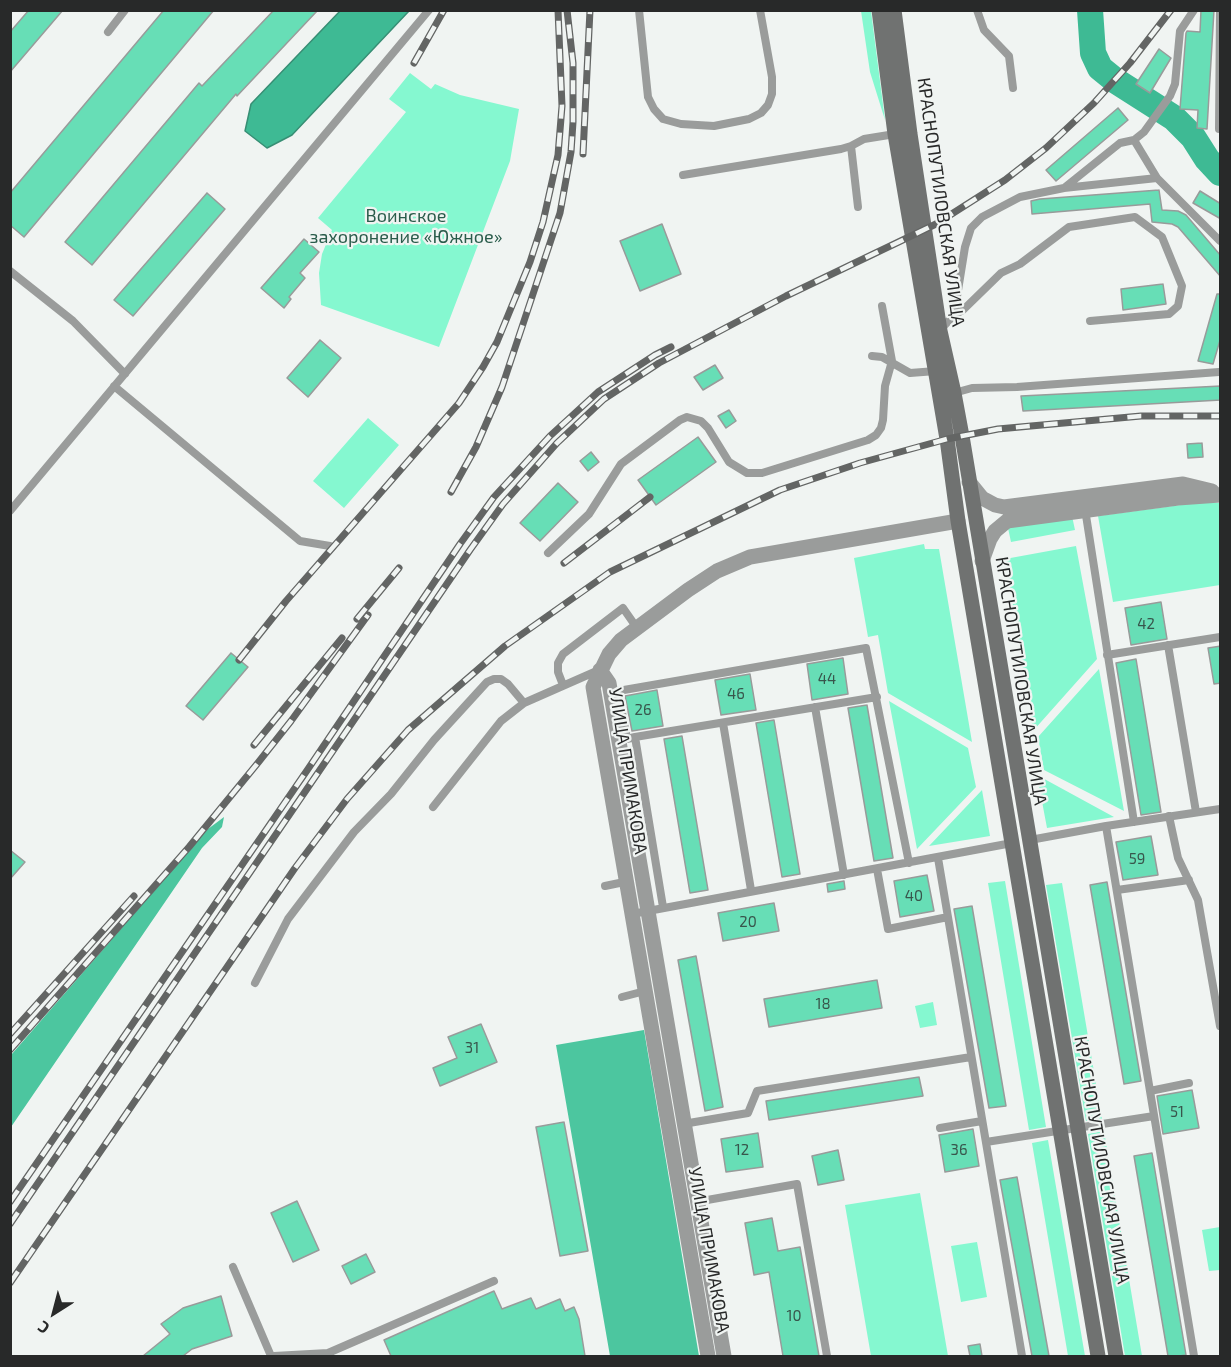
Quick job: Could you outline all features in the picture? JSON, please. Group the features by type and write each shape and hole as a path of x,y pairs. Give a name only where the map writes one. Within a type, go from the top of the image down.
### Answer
{"main road":[{"name":"КРАСНОПУТИЛОВСКАЯ УЛИЦА","path":"879,10 895,134 1098,1356"},
{"name":"КРАСНОПУТИЛОВСКАЯ УЛИЦА","path":"894,10 939,331 954,393 1116,1356"}],"street":[{"path":"969,482 982,498 1004,507 1221,494"},
{"path":"982,561 990,538 1007,521 1084,502"},
{"path":"600,670 609,654 621,640 637,627 707,577 750,557 958,521"},
{"name":"УЛИЦА ПРИМАКОВА","path":"600,670 609,683 724,1356"},
{"name":"УЛИЦА ПРИМАКОВА","path":"600,670 593,687 708,1356"}],"lane":[{"path":"108,32 125,10"},
{"path":"10,511 429,10"},
{"path":"639,10 648,97 654,109 663,119 681,124 714,126 749,119 761,113 768,105 772,94 772,77 760,10"},
{"path":"977,10 984,30 1010,56 1013,88"},
{"path":"1064,188 1120,143 1134,140 1150,124 1170,96 1175,84 1180,32 1194,10"},
{"path":"1219,129 1220,10"},
{"path":"683,175 851,146 864,139 895,134"},
{"path":"1134,140 1157,178 1221,241"},
{"path":"851,146 858,207"},
{"path":"954,315 970,228 982,217 1020,197 1064,188 1157,178"},
{"path":"939,331 1001,273 1020,264 1069,227 1135,217 1162,237 1182,286 1178,306 1169,314 1090,321"},
{"path":"10,271 73,321 125,374"},
{"path":"548,553 589,514 621,464 687,417 701,421 708,428 729,462 747,473 762,473 868,440 876,435 881,428 885,386 892,361 882,306"},
{"path":"872,356 892,361 910,373 936,371"},
{"path":"954,393 972,388 1017,387 1220,370"},
{"path":"114,386 300,541 330,546"},
{"path":"1084,502 1134,822"},
{"path":"563,685 558,672 558,663 563,654 623,608 637,627"},
{"path":"1107,655 1221,637"},
{"path":"1168,645 1196,812"},
{"path":"877,697 627,739 618,691 866,648 877,697 909,863"},
{"path":"433,807 501,721 524,703 600,670"},
{"path":"255,983 288,919 354,832 391,794 434,740 487,682 494,679 501,680 508,684 524,703"},
{"path":"816,707 844,875"},
{"path":"723,723 751,890"},
{"path":"635,737 663,908"},
{"path":"1028,840 1221,809"},
{"path":"1169,816 1178,858 1198,900 1221,1026"},
{"path":"1106,826 1194,1356"},
{"path":"632,914 1012,843"},
{"path":"938,858 1022,1356"},
{"path":"877,869 888,929 948,917"},
{"path":"605,886 642,878"},
{"path":"1117,890 1189,880"},
{"path":"622,997 645,991"},
{"path":"668,1126 748,1113 757,1090 971,1057"},
{"path":"1150,1090 1189,1083"},
{"path":"986,1142 1154,1116"},
{"path":"940,1128 982,1121"},
{"path":"682,1205 797,1184 827,1356"},
{"path":"233,1267 272,1356 328,1353 494,1281"}],"green space":[{"path":"861,11 871,11 885,120 870,72"},
{"name":"Воинское захоронение «Южное»","path":"410,73 431,89 435,84 460,95 519,109 510,161 439,347 321,305 319,273 322,254 332,230 318,218 406,112 389,99"},
{"path":"368,418 399,445 344,508 313,481"},
{"path":"1203,502 1220,503 1220,585 1113,602 1098,516"},
{"path":"1072,516 1075,530 1011,542 1008,528"},
{"path":"924,544 925,549 939,549 972,742 888,693 878,635 868,637 854,558"},
{"path":"1076,546 1097,659 1033,731 1005,559"},
{"path":"1099,669 1124,811 1044,770 1038,737"},
{"path":"889,701 968,748 976,787 917,849"},
{"path":"1037,775 1114,817 1047,828"},
{"path":"982,790 990,836 929,846"},
{"path":"1005,881 1046,1127 1029,1130 988,883"},
{"path":"1062,883 1102,1119 1086,1121 1046,885"},
{"path":"933,1002 937,1025 920,1028 915,1006"},
{"path":"1104,1131 1142,1356 1125,1356 1088,1134"},
{"path":"1048,1140 1085,1356 1068,1356 1032,1143"},
{"path":"920,1193 948,1356 871,1356 845,1205"},
{"path":"1220,1227 1220,1270 1209,1271 1202,1230"},
{"path":"977,1242 987,1297 961,1302 951,1246"}],"shaded area":[{"path":"340,11 409,11 292,135 267,148 245,131 251,104"},
{"path":"224,817 222,827 202,848 11,1127 11,1055 208,829"},
{"path":"644,1030 699,1356 610,1356 556,1045"}],"building":[{"path":"29,10 63,10 10,72 10,32"},
{"path":"164,10 214,10 24,237 10,225 10,193"},
{"path":"274,10 318,10 237,96 236,94 92,265 65,242 199,83 202,86"},
{"path":"1201,10 1214,10 1207,129 1197,128 1198,110 1180,109 1186,33 1187,31 1200,32"},
{"path":"1159,49 1171,58 1150,93 1136,84"},
{"path":"1118,108 1128,120 1056,181 1046,170"},
{"path":"1159,190 1162,210 1178,211 1186,215 1221,256 1221,277 1178,227 1172,224 1152,222 1150,204 1032,214 1031,201 1040,199"},
{"path":"1200,191 1221,204 1221,219 1193,203"},
{"path":"207,193 225,209 133,316 114,300"},
{"path":"662,224 681,274 640,291 620,241"},
{"path":"304,239 319,252 300,273 305,278 289,297 291,299 284,308 261,288"},
{"path":"1163,284 1166,304 1123,310 1121,289"},
{"path":"1217,294 1221,294 1221,337 1213,364 1198,361"},
{"path":"320,340 341,358 308,397 287,378"},
{"path":"715,365 723,378 703,390 694,377"},
{"path":"1221,386 1221,400 1023,411 1021,396"},
{"path":"729,410 736,421 726,428 718,416"},
{"path":"698,437 716,462 656,505 638,480"},
{"path":"1202,443 1203,457 1188,458 1187,444"},
{"path":"591,452 599,462 588,471 580,461"},
{"path":"558,483 578,502 540,541 520,523"},
{"path":"1161,602 1167,639 1131,645 1125,608"},
{"path":"1221,646 1221,683 1214,684 1208,648"},
{"path":"231,653 248,667 203,720 186,706"},
{"path":"843,658 848,694 812,700 807,664"},
{"path":"1136,659 1161,812 1141,815 1116,663"},
{"path":"750,674 756,710 721,715 715,680"},
{"path":"657,690 663,726 632,731 625,696"},
{"path":"867,705 893,858 874,861 848,708"},
{"path":"774,720 800,874 782,877 756,723"},
{"path":"682,736 708,890 690,893 664,739"},
{"path":"1151,836 1158,875 1123,880 1116,842"},
{"path":"10,850 25,862 10,879"},
{"path":"927,875 934,911 900,917 894,881"},
{"path":"844,881 845,889 828,892 827,884"},
{"path":"1107,882 1141,1081 1124,1084 1090,885"},
{"path":"774,903 779,931 723,941 718,913"},
{"path":"972,906 1006,1106 989,1108 954,909"},
{"path":"696,956 723,1107 705,1111 678,960"},
{"path":"877,980 882,1008 769,1027 764,999"},
{"path":"481,1024 497,1062 440,1086 433,1068 457,1058 448,1037"},
{"path":"919,1077 923,1096 769,1120 766,1101"},
{"path":"1192,1090 1199,1128 1163,1134 1157,1096"},
{"path":"564,1122 588,1251 560,1256 536,1127"},
{"path":"973,1129 979,1166 945,1172 939,1135"},
{"path":"758,1133 763,1167 726,1172 721,1139"},
{"path":"838,1150 844,1180 818,1185 812,1156"},
{"path":"1152,1153 1186,1355 1168,1356 1134,1156"},
{"path":"1017,1177 1049,1356 1032,1356 1000,1180"},
{"path":"297,1201 319,1250 293,1262 271,1213"},
{"path":"772,1218 778,1251 800,1247 819,1356 783,1356 769,1272 754,1275 745,1223"},
{"path":"366,1254 375,1272 351,1284 342,1266"},
{"path":"494,1291 502,1309 531,1298 536,1309 560,1299 565,1311 574,1307 579,1319 585,1356 391,1356 384,1340"},
{"path":"221,1296 232,1336 192,1349 183,1356 143,1356 170,1334 161,1324 183,1308"},
{"path":"980,1344 982,1356 970,1356 968,1346"}],"waterway":[{"path":"1090,10 1093,53 1100,68 1116,81 1174,118 1193,137 1207,159 1220,173"}],"railway":[{"path":"414,63 444,10"},
{"path":"239,660 286,601 459,403 497,342 530,262 543,222 558,155 562,106 558,10"},
{"path":"451,492 476,447 502,387 560,213 571,152 573,122 573,63 567,10"},
{"path":"583,154 590,10"},
{"path":"10,1224 470,550 503,504 557,443 604,399 659,363 786,296 936,224 1005,180 1046,148 1094,103 1130,63 1171,10"},
{"path":"10,1202 494,497 550,436 598,392 671,347"},
{"path":"10,1283 295,868 347,799 408,730 505,646 610,572 780,490 860,463 947,439 998,429 1141,416 1220,416"},
{"path":"564,563 650,497"},
{"path":"357,619 399,568"},
{"path":"10,1050 189,847 291,721 368,615"},
{"path":"254,745 342,638"},
{"path":"10,1034 134,896"}]}
